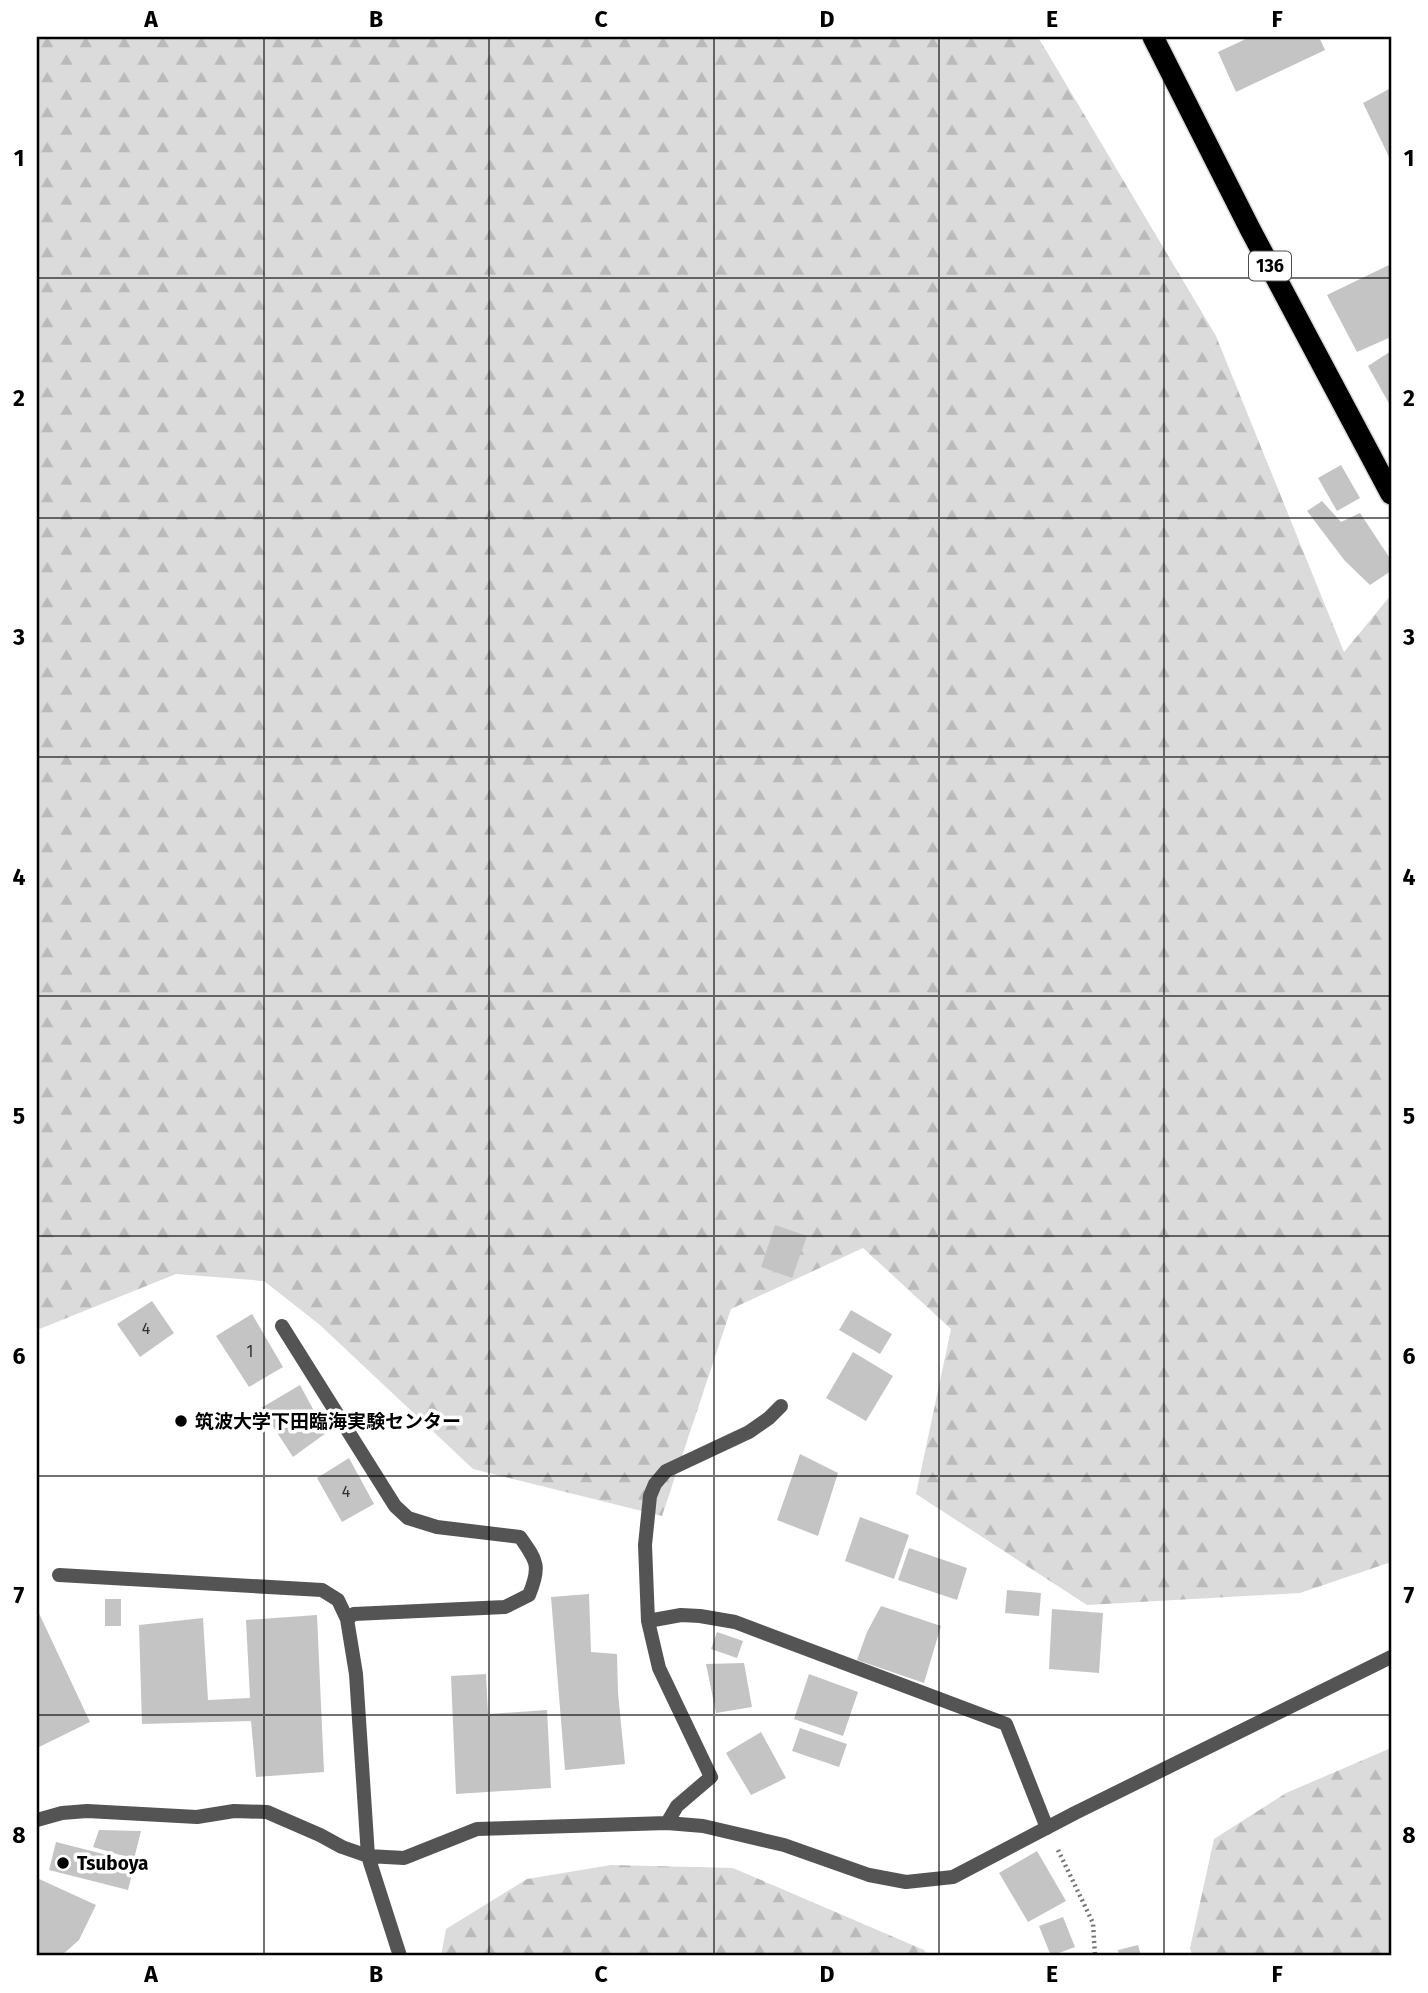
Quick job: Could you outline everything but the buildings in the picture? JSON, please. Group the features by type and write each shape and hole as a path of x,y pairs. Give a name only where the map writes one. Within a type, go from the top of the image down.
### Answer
{"highway":[{"name":"136","path":"1153,37 1250,229 1391,494"}],"street":[{"path":"282,1326 395,1506 408,1518 437,1527 520,1537 534,1557 537,1576 529,1595 505,1607 355,1615 347,1619"},
{"path":"667,1824 677,1806 711,1777 659,1668 649,1620 645,1545 650,1496 655,1484 666,1471 749,1432 781,1406"},
{"path":"59,1575 322,1590 338,1600 347,1619 356,1674 368,1856 400,1956"},
{"path":"649,1620 681,1615 735,1622 1006,1724 1047,1828"},
{"path":"37,1820 62,1813 87,1811 197,1817 234,1811 267,1812 342,1847 368,1856 404,1858 477,1829 667,1824 703,1826 784,1845 870,1875 906,1882 953,1877 1391,1657"}],"path":[{"path":"1047,1828 1093,1923 1095,1956"}],"green space":[{"path":"37,37 1038,37 1216,336 1344,652 1391,595 1391,1562 1300,1593 1087,1605 916,1494 951,1329 863,1248 731,1309 662,1516 473,1469 320,1325 264,1281 176,1274 37,1330"},
{"path":"1391,1748 1391,1956 1192,1956 1190,1948 1214,1839 1286,1793"},
{"path":"611,1865 733,1868 924,1950 929,1956 441,1956 446,1929 527,1879"}],"place":[{"name":"筑波大学下田臨海実験センター","path":"181,1421"},
{"name":"Tsuboya","path":"63,1863"}]}
